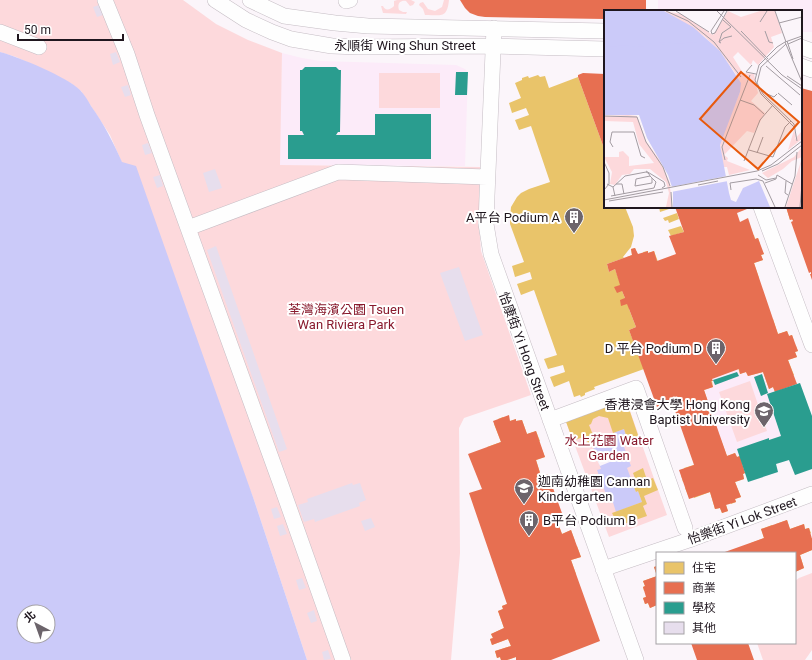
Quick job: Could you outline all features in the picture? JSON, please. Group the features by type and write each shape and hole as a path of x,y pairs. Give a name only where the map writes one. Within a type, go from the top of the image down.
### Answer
{"street":[{"path":"105,0 126,54 296,526 342,660"},
{"name":"永順街 Wing Shun Street","path":"215,0 246,20 272,32 291,39 314,43 359,47 493,46 604,49"},
{"name":"永順街 Wing Shun Street","path":"250,0 284,16 321,22 368,26 604,31"},
{"name":"怡康街 Yi Hong Street","path":"494,28 486,224 491,254 636,660"},
{"path":"0,32 39,47"},
{"path":"802,46 812,51"},
{"path":"802,66 812,70"},
{"path":"188,228 338,172 487,177"},
{"path":"761,208 812,344"},
{"path":"550,420 636,388 685,528"},
{"name":"怡樂街 Yi Lok Street","path":"603,569 689,540 812,494"}],"shaded area":[{"path":"658,0 812,0 812,32 802,32 802,10 658,10"},
{"path":"282,53 320,61 456,65 465,69 468,72 465,166 279,165"},
{"name":"香港浸會大學 Hong Kong Baptist University","path":"739,369 740,374 746,372 748,376 763,372 769,389 773,387 775,392 800,383 812,416 812,469 795,475 789,460 776,464 778,472 748,482 740,457 737,457 735,453 727,456 704,390 713,381 712,379"}],"green space":[{"name":"荃灣海濱公園 Tsuen Wan Riviera Park","path":"0,0 183,0 216,24 248,40 282,53 280,165 480,167 479,224 481,251 531,395 464,418 459,428 460,553 451,660 307,660 254,500 110,135 81,91 72,84 16,57 0,52"},
{"path":"411,0 415,2 410,6 406,1 402,1 400,3 398,6 399,10 407,12 406,14 383,13 381,6 389,9 394,6 394,1"},
{"path":"444,0 449,0 447,10 442,15 425,15 423,9 419,5 423,2 428,9 435,11 442,7"},
{"path":"379,73 440,73 440,108 379,108"},
{"path":"750,381 767,431 737,442 719,392"},
{"name":"水上花園 Water Garden","path":"625,397 667,515 609,537 565,419"},
{"path":"812,573 812,650 805,660 763,660 757,644 796,644 796,580"}],"water":[{"path":"0,52 42,68 65,79 80,90 104,126 122,162 136,166 254,500 307,660 0,660"},
{"path":"624,429 628,441 623,444 631,466 627,468 636,492 638,491 642,502 616,512 611,496 607,497 597,470 601,469 593,447 615,439 613,433"}],"pier":[{"path":"626,452 627,455 600,466 598,462"}],"building: 住宅":[{"path":"586,0 594,0 590,4"},
{"name":"A平台 Podium A","path":"538,75 540,77 545,76 549,88 578,77 604,148 604,208 625,208 633,227 634,236 631,247 623,257 624,258 607,264 609,272 615,269 619,280 634,275 627,257 632,255 631,249 635,248 644,271 649,269 643,252 648,251 648,253 654,251 660,267 668,265 670,269 673,268 675,273 663,277 665,282 677,278 679,284 676,285 677,290 669,293 674,308 669,309 670,313 665,315 659,298 654,299 661,322 656,324 654,319 650,320 644,303 629,309 636,327 629,330 644,369 594,387 595,389 585,393 585,395 581,397 580,395 574,397 569,381 554,387 550,377 565,372 563,365 548,369 544,359 557,355 534,290 521,295 517,284 532,279 530,272 515,277 512,266 524,262 510,224 511,207 521,193 550,182 531,126 519,130 515,120 529,115 526,108 512,113 509,103 521,98 515,83 528,76 529,78","holes":["638,286 640,293 625,298 622,291"]},
{"path":"802,96 803,99 806,98 808,105 802,107"},
{"path":"809,109 811,114 809,115 810,120 802,123 802,112"},
{"path":"802,123 806,136 802,137"},
{"path":"811,164 812,168 812,230 810,230 805,215 790,220 787,210 802,208 802,172 806,183 811,182 805,166"},
{"path":"659,208 672,208 660,212"},
{"path":"677,213 679,219 669,223 668,220 665,221 663,218"},
{"path":"722,218 730,241 734,239 729,223 740,222 745,238 754,235 755,239 758,238 760,244 747,248 749,253 761,249 764,254 761,255 763,260 754,263 759,278 754,280 755,284 750,285 744,269 739,271 746,292 741,294 739,289 734,291 728,274 714,278 712,274 706,276 704,270 724,263 722,257 702,263 700,257 706,255 704,250 719,244 713,227 717,226 716,220"},
{"path":"681,226 684,232 671,236 668,230"},
{"path":"755,316 763,340 768,337 762,320 767,318 768,321 773,319 778,334 787,331 789,336 792,335 794,341 782,345 784,350 796,346 798,351 795,352 797,357 788,360 794,375 788,377 789,380 784,382 778,366 774,368 781,389 775,392 773,387 769,389 763,372 748,376 746,372 740,374 738,368 759,361 757,355 736,362 734,355 739,353 738,348 752,343 746,325 751,323 749,318"},
{"path":"670,345 679,368 684,366 678,349 683,347 683,350 688,348 694,364 703,361 705,365 707,364 709,370 697,374 699,379 711,375 713,387 704,390 709,405 705,407 706,410 700,412 694,395 689,397 697,419 691,421 689,416 684,417 678,400 663,405 661,401 656,403 654,397 675,390 672,383 652,390 649,384 654,382 653,378 668,372 662,354 666,352 664,347"},
{"path":"625,397 639,438 628,441 624,429 613,433 608,418 599,416 593,419 589,425 595,440 588,443 585,436 573,441 565,419"},
{"path":"503,417 511,439 516,438 510,421 516,419 516,421 522,420 527,434 536,431 540,441 530,445 532,451 541,447 545,457 536,460 541,476 532,481 525,464 521,466 528,489 518,489 511,471 497,475 495,471 493,471 492,466 507,460 504,452 488,458 487,453 489,452 487,447 501,442 494,424 499,423 498,419"},
{"path":"703,437 711,460 716,458 710,441 716,440 716,442 721,440 727,456 735,453 737,457 740,456 742,463 729,467 730,472 743,467 745,473 743,474 744,479 735,482 741,497 735,499 736,502 731,504 725,487 721,489 728,511 722,513 720,508 715,509 710,492 694,498 693,493 688,495 685,488 706,482 704,475 683,482 681,475 686,474 684,468 700,463 695,446 699,444 697,439"},
{"path":"643,468 647,480 653,478 658,490 644,496 647,504 643,506 647,516 621,525 618,516 614,517 612,513 642,502 638,491 636,492 633,485 637,484 633,473"},
{"path":"538,517 546,539 551,537 545,520 550,518 551,520 556,518 562,534 571,530 575,541 566,544 567,549 577,546 581,557 571,560 576,574 572,576 572,579 566,580 561,565 556,566 563,587 558,589 557,587 552,588 546,570 532,575 530,570 529,571 527,565 542,559 539,552 523,557 522,552 524,551 522,546 535,542 529,523"},
{"path":"787,520 790,529 804,524 805,529 809,528 811,533 795,539 796,543 812,538 812,550 800,555 804,568 796,572 796,552 767,552 766,548 750,552 749,549 752,547 751,543 764,538 761,529 772,525 776,535 780,534 776,524"},
{"path":"656,576 656,587 644,591 643,587 645,586 643,581"},
{"path":"656,593 656,605 650,608 648,603 645,604 643,598"},
{"path":"507,604 515,624 519,623 514,608 520,605 521,608 525,607 530,621 540,617 544,627 534,631 535,636 545,632 549,643 541,646 545,660 533,660 530,652 526,654 528,660 516,660 516,657 507,660 501,660 500,657 497,658 495,651 511,646 508,639 492,645 490,639 493,638 491,634 504,628 498,611 503,609 502,606"},
{"path":"714,656 716,660 702,660"}],"building: 商業":[{"path":"460,0 646,0 646,10 604,10 604,19 485,17 470,13"},
{"path":"583,73 604,74 604,148 578,77 578,75"},
{"path":"802,88 812,91 812,280 810,274 811,272 809,273 791,222 793,221 792,219 790,220 786,208 802,208"},
{"name":"D 平台 Podium D","path":"675,208 747,208 737,213 740,222 748,218 755,239 758,238 764,254 761,255 763,260 754,263 778,334 787,331 789,336 792,335 798,351 795,352 797,357 788,360 797,384 775,392 773,387 769,389 763,372 748,376 746,372 740,374 739,369 712,379 713,381 711,381 713,387 704,390 727,456 735,453 737,457 740,456 745,473 743,474 744,479 735,482 741,497 735,499 736,502 726,505 728,511 722,513 720,508 715,509 710,492 689,499 679,470 694,465 693,462 672,402 657,407 629,330 636,327 627,304 621,306 620,300 625,298 622,291 617,293 614,287 620,285 615,269 609,272 607,264 632,255 631,249 635,248 638,254 654,251 657,261 676,254 669,236 684,232"},
{"name":"B平台 Podium B","path":"509,415 510,421 516,419 516,421 522,420 527,434 536,431 545,457 536,460 541,476 548,474 563,516 556,518 562,534 571,530 581,557 571,560 600,641 551,660 516,660 516,657 501,660 500,657 497,658 495,651 511,646 508,639 492,645 490,639 493,638 491,634 504,628 498,611 503,609 502,606 507,604 469,493 482,489 468,454 501,442 493,421"},
{"path":"787,520 790,529 804,524 805,529 809,528 812,539 812,550 800,555 804,568 796,572 796,552 725,552 764,538 761,529"},
{"path":"656,576 656,605 650,608 648,603 645,604 643,598 646,597 643,581"},
{"path":"691,644 748,644 754,660 697,660"}],"building: 學校":[{"path":"305,67 336,67 341,70 340,132 336,135 375,135 375,114 431,114 431,159 288,159 288,135 304,135 302,131 300,131 300,70"},
{"path":"456,72 468,72 467,95 455,95"},
{"path":"737,372 739,376 715,385 713,380"},
{"path":"762,374 768,393 761,396 754,377"},
{"path":"800,383 812,416 812,469 795,475 789,460 776,464 778,472 748,482 737,449 769,438 769,440 781,436 767,394"}],"building: 其他":[{"path":"99,5 103,15 97,17 93,7"},
{"path":"116,52 120,62 113,65 110,54"},
{"path":"128,85 131,95 125,97 121,87"},
{"path":"148,143 152,153 145,155 142,145"},
{"path":"215,169 222,188 209,192 203,173"},
{"path":"160,175 163,186 157,188 153,177"},
{"path":"216,246 287,449 279,452 207,250"},
{"path":"459,267 483,335 465,341 440,273"},
{"path":"352,483 353,485 360,483 366,500 359,503 360,506 315,522 314,519 304,522 298,505 308,502 307,499"},
{"path":"277,507 281,517 274,519 271,509"},
{"path":"371,518 375,527 365,531 361,521"},
{"path":"283,524 287,534 280,536 277,526"},
{"path":"302,578 306,588 299,590 296,580"},
{"path":"314,610 317,621 311,623 307,613"},
{"path":"328,650 331,659 324,660 322,652"}],"place":[{"name":"A平台 Podium A","path":"574,234"},
{"name":"D 平台 Podium D","path":"716,365"},
{"name":"香港浸會大學 Hong Kong Baptist University","path":"764,428"},
{"name":"迦南幼稚園 Cannan Kindergarten","path":"524,505"},
{"name":"B平台 Podium B","path":"529,537"}]}
